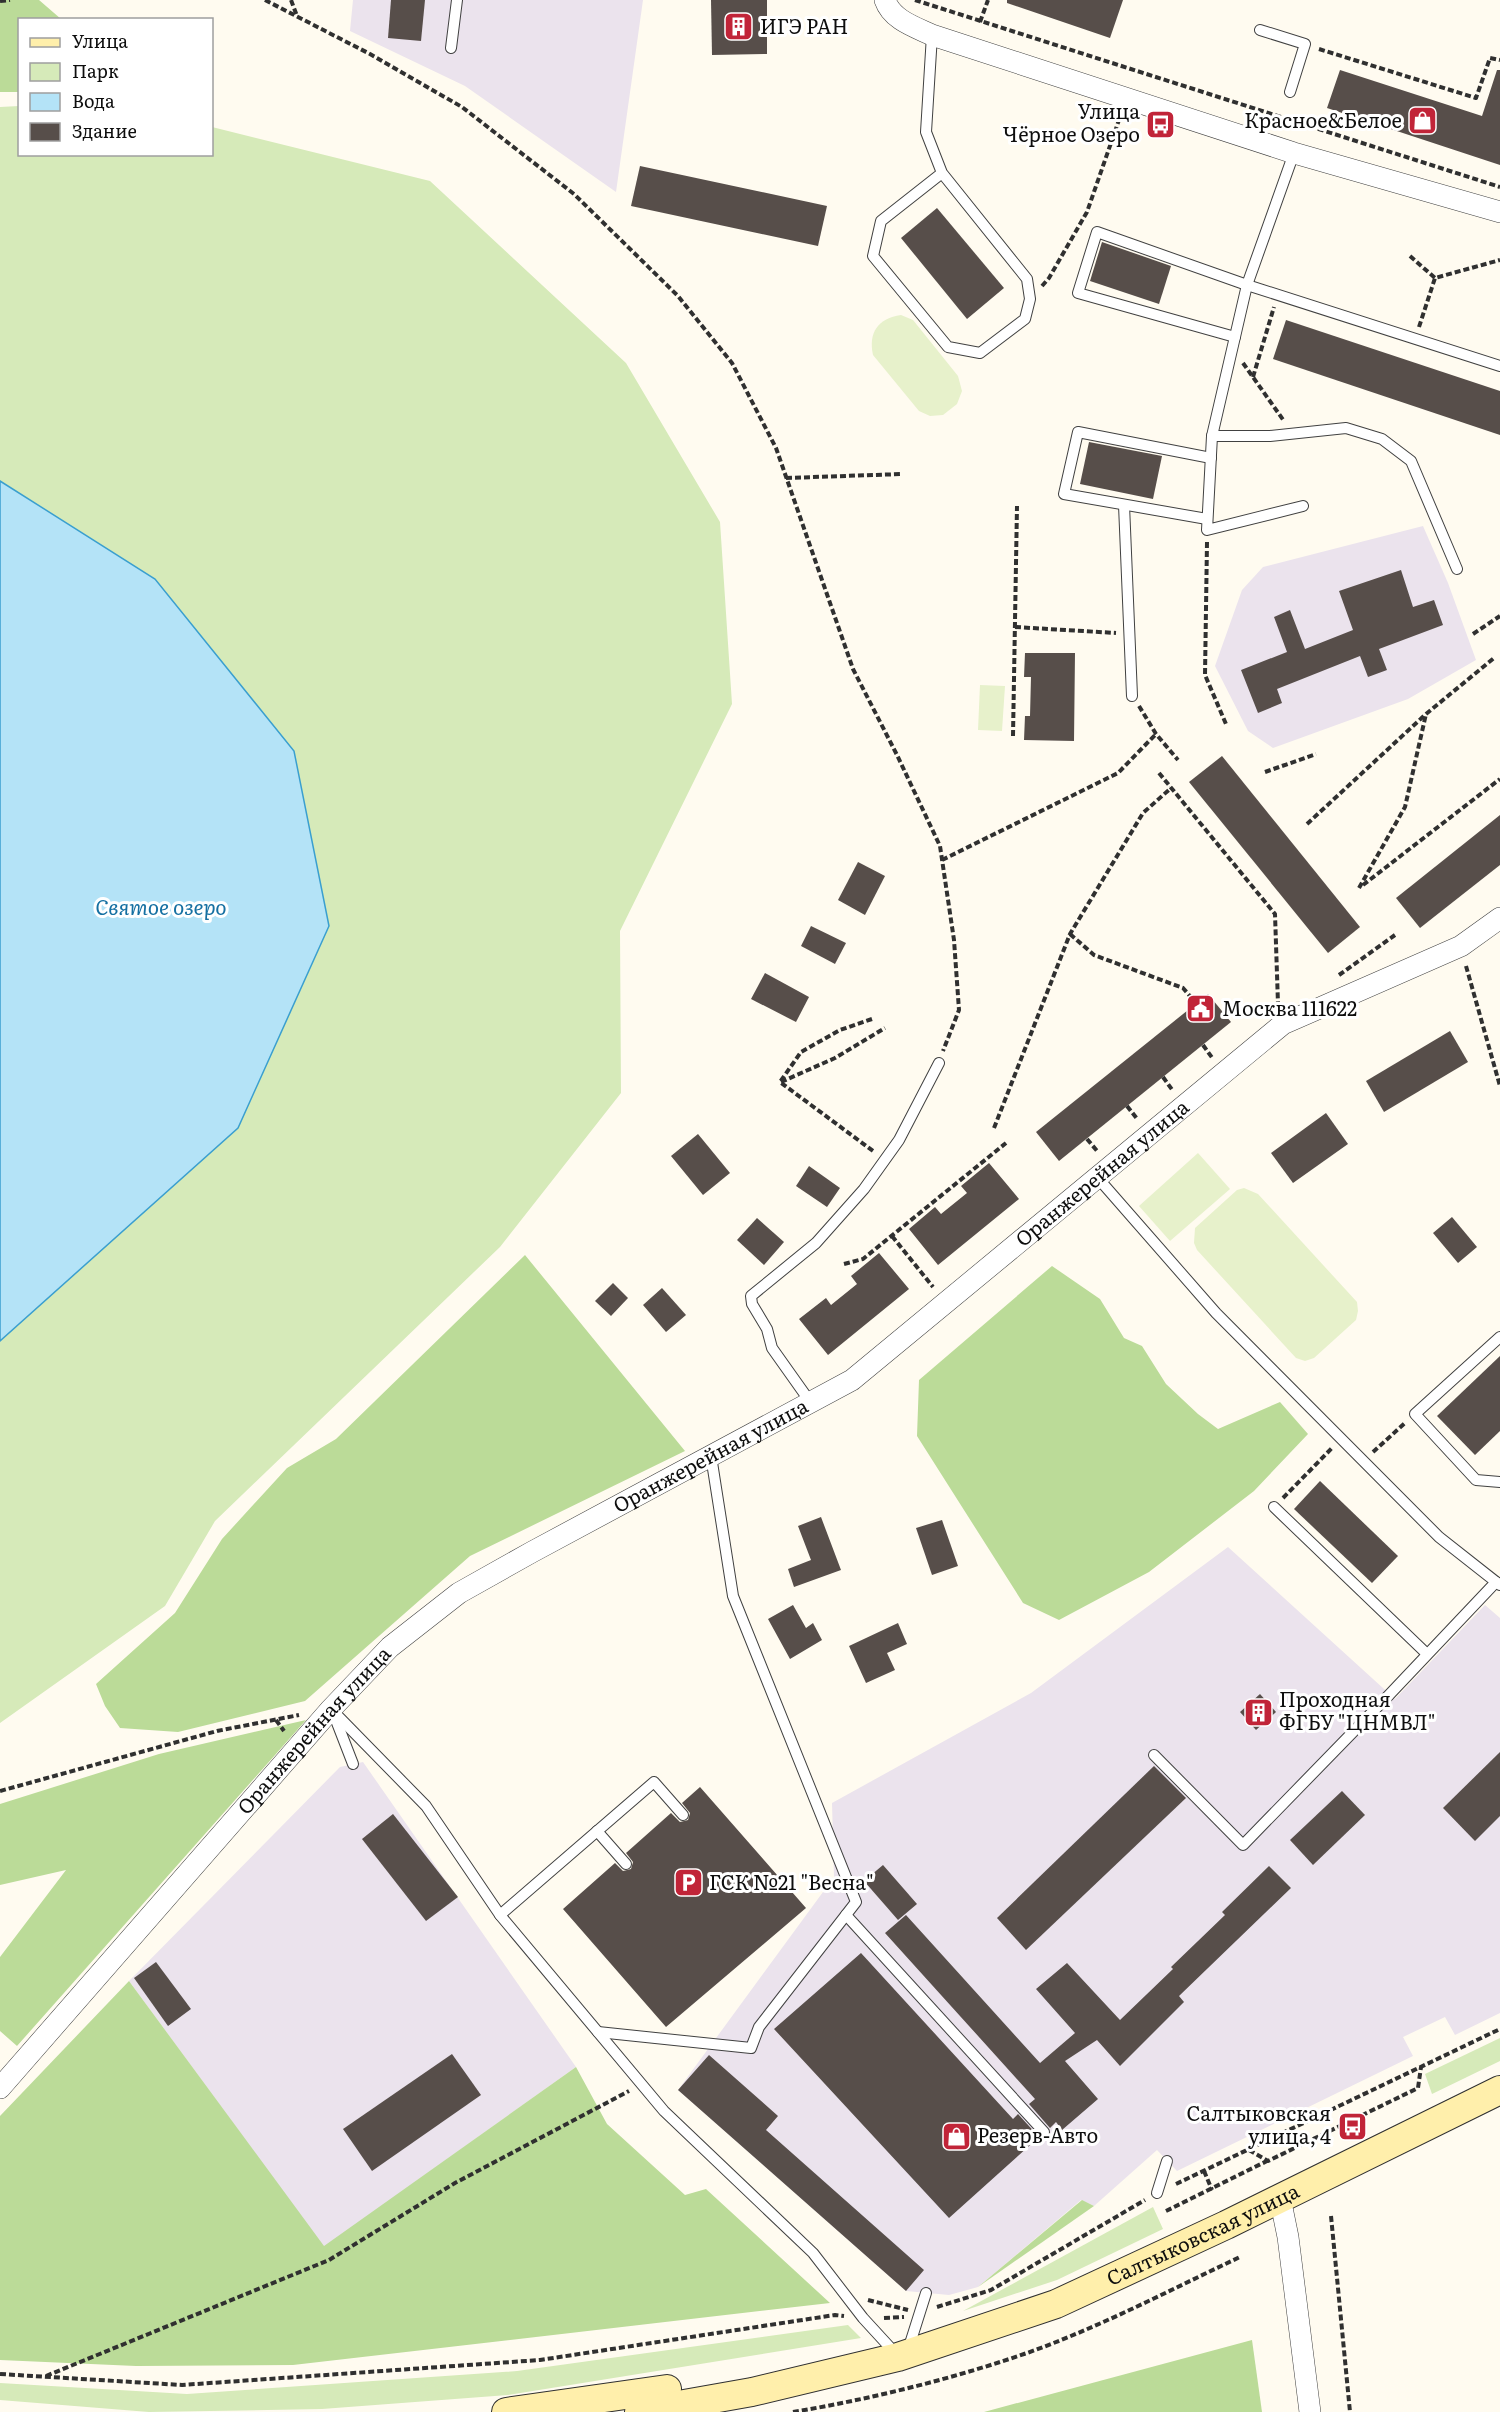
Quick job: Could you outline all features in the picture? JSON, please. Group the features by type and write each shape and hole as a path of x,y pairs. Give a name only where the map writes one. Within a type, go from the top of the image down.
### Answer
{"main road":[{"name":"Салтыковская улица","path":"639,2412 752,2392 902,2355 1056,2304 1500,2090"},
{"name":"Салтыковская улица","path":"506,2412 902,2355"}],"street":[{"path":"885,0 888,7 904,23 932,34 1294,153 1500,212"},
{"name":"Оранжерейная улица","path":"0,2088 331,1709 390,1647 459,1593 852,1380 1283,1024 1461,946 1500,918"},
{"path":"1280,2198 1288,2237 1310,2412"}],"lane":[{"path":"451,48 457,0"},
{"path":"1260,30 1305,44 1290,92"},
{"path":"932,34 926,132 942,173 1027,279 1030,299 1025,319 980,353 948,347 873,256 881,221 942,173"},
{"path":"1207,524 1212,436 1247,285 1294,153"},
{"path":"1234,343 1078,293 1097,232 1247,285 1500,366"},
{"path":"1212,436 1270,436 1346,428 1382,439 1411,461 1457,569"},
{"path":"1211,458 1078,432 1064,495 1124,505 1207,524 1303,506"},
{"path":"1124,505 1132,696"},
{"path":"811,1403 772,1348 766,1329 752,1304 751,1296 816,1243 864,1189 899,1140 939,1063"},
{"path":"1097,1177 1216,1313 1439,1537 1498,1583 1243,1845 1154,1755"},
{"path":"1500,1337 1415,1414 1476,1480 1500,1482"},
{"path":"598,2032 751,2048 759,2027 856,1902 733,1596 711,1456"},
{"path":"1274,1507 1427,1654"},
{"path":"331,1709 353,1764"},
{"path":"331,1709 426,1806 500,1915 664,2111 813,2253 862,2318 902,2355 926,2293"},
{"path":"500,1915 654,1782 683,1815"},
{"path":"597,1831 626,1864"},
{"path":"846,1915 1044,2132"},
{"path":"1157,2193 1167,2160"}],"path":[{"path":"0,1 10,0"},
{"path":"264,0 370,54 462,107 574,194 678,296 732,363 776,448 853,669 940,846 954,940 959,1010 939,1063"},
{"path":"291,0 297,17"},
{"path":"915,0 1500,187"},
{"path":"980,22 988,0"},
{"path":"1305,44 1476,98 1490,57 1500,60"},
{"path":"1030,299 1049,278 1087,212 1121,114"},
{"path":"1410,256 1435,278"},
{"path":"1435,278 1500,260"},
{"path":"1415,339 1435,278"},
{"path":"1252,377 1278,294"},
{"path":"1234,343 1252,377 1292,433"},
{"path":"786,478 902,474"},
{"path":"1013,736 1017,506"},
{"path":"1207,524 1205,675 1226,724"},
{"path":"1473,634 1500,616"},
{"path":"1015,627 1130,634"},
{"path":"1307,824 1426,714 1494,658"},
{"path":"1132,696 1156,734 1178,760"},
{"path":"1426,714 1406,807 1359,888 1500,779"},
{"path":"942,860 1118,773 1156,734"},
{"path":"1265,772 1316,754"},
{"path":"1159,773 1275,914 1278,1007"},
{"path":"994,1128 1070,934 1143,813 1171,788"},
{"path":"1070,934 1094,955 1183,988 1196,1003"},
{"path":"1331,981 1395,935"},
{"path":"1461,946 1500,1086"},
{"path":"780,1082 801,1052 840,1030 872,1019"},
{"path":"780,1082 835,1058 885,1028"},
{"path":"780,1082 885,1160"},
{"path":"844,1264 863,1259 1006,1143"},
{"path":"892,1236 934,1288"},
{"path":"1368,1456 1415,1414"},
{"path":"1274,1507 1341,1438"},
{"path":"0,1791 217,1731 310,1713"},
{"path":"0,2374 182,2385 540,2360 835,2315 900,2318 991,2290 1157,2193 1500,2029"},
{"path":"1166,2211 1418,2088 1422,2067"},
{"path":"43,2377 329,2260 455,2183 641,2084"},
{"path":"1249,2150 1268,2161"},
{"path":"1204,2171 1212,2190"},
{"path":"1331,2216 1350,2412"},
{"path":"793,2412 927,2382 1028,2352 1096,2325 1240,2257"},
{"path":"843,2293 901,2308"}],"shaded area":[{"path":"353,0 643,0 616,192 465,86 350,31"},
{"path":"1423,526 1448,583 1476,660 1408,699 1273,748 1248,731 1215,666 1242,590 1263,567"},
{"path":"1228,1547 1395,1699 1485,1605 1500,1618 1500,2013 1455,2035 1445,2017 1403,2037 1413,2056 1177,2171 1157,2150 1094,2206 1081,2200 978,2287 949,2295 906,2291 678,2090 834,1877 832,1803 1031,1693"},
{"path":"363,1762 576,2067 324,2247 129,1981 340,1767"}],"green space":[{"path":"0,0 39,0 60,18 18,18 18,92 0,92"},
{"path":"18,106 18,156 213,156 213,127 430,181 626,363 720,522 732,704 620,931 621,1093 500,1247 215,1521 165,1606 0,1723 0,1341 238,1128 155,579 0,481 0,107"},
{"path":"901,315 913,320 958,376 962,391 957,404 943,415 930,416 919,411 873,355 872,340 876,328 886,319"},
{"path":"980,685 1005,686 1002,731 978,730"},
{"path":"1198,1153 1230,1189 1170,1241 1139,1206"},
{"path":"1244,1188 1258,1194 1357,1302 1356,1320 1314,1358 1305,1361 1296,1358 1197,1250 1194,1243 1195,1228 1237,1190"},
{"path":"525,1255 685,1451 470,1556 305,1701 178,1732 120,1728 105,1706 96,1684 175,1613 222,1539 287,1468 336,1439"},
{"path":"1052,1266 1100,1299 1124,1338 1142,1346 1166,1384 1218,1429 1280,1402 1308,1434 1254,1491 1149,1572 1059,1620 1023,1603 917,1436 919,1380"},
{"path":"306,1720 17,2046 0,2031 0,1957 66,1870 0,1885 0,1804 159,1754"},
{"path":"129,1981 324,2246 576,2067 607,2124 685,2195 706,2189 830,2303 293,2365 136,2366 0,2360 0,2116"},
{"path":"1500,2038 1500,2061 1432,2094 1425,2074"},
{"path":"1082,2200 1094,2206 978,2287"},
{"path":"1153,2207 1163,2229 1057,2280 963,2311"},
{"path":"848,2325 861,2338 508,2395 322,2409 149,2412 0,2400 0,2383 187,2394 517,2371"},
{"path":"1252,2340 1262,2412 984,2412"}],"water":[{"name":"Святое озеро","path":"0,481 155,579 294,751 329,926 238,1128 0,1341"}],"building":[{"path":"391,0 425,0 421,41 388,38"},
{"name":"ИГЭ РАН","path":"711,0 767,0 767,54 712,55"},
{"path":"1007,0 1123,0 1110,38 1007,3"},
{"path":"1340,70 1482,116 1497,70 1500,70 1500,165 1327,108"},
{"path":"640,166 827,206 818,246 631,206"},
{"path":"937,208 1004,288 967,319 901,238"},
{"path":"1102,242 1171,266 1159,304 1090,281"},
{"path":"1286,320 1500,391 1500,435 1273,359"},
{"path":"1089,442 1162,456 1153,499 1080,484"},
{"path":"1401,570 1413,607 1434,600 1443,625 1379,649 1387,670 1368,677 1360,656 1277,689 1282,703 1258,713 1241,670 1287,652 1274,617 1290,610 1305,649 1353,630 1339,591"},
{"path":"1025,653 1075,653 1074,741 1024,740 1025,716 1030,716 1031,677 1024,677"},
{"path":"1222,756 1360,927 1328,953 1189,782"},
{"path":"1500,815 1500,865 1420,928 1396,898"},
{"path":"858,862 885,876 865,915 838,900"},
{"path":"811,926 846,943 835,964 801,946"},
{"path":"765,973 809,997 796,1022 751,999"},
{"path":"1208,994 1231,1022 1059,1161 1036,1132"},
{"path":"1450,1031 1468,1062 1384,1112 1366,1081"},
{"path":"1326,1113 1348,1144 1293,1183 1271,1153"},
{"path":"698,1134 730,1173 703,1195 671,1156"},
{"path":"989,1163 1019,1199 938,1265 909,1229 935,1207 941,1214 967,1193 961,1186"},
{"path":"809,1166 840,1188 827,1207 796,1186"},
{"path":"1452,1217 1477,1247 1458,1263 1433,1233"},
{"path":"757,1218 784,1242 764,1265 737,1240"},
{"path":"879,1253 909,1289 828,1355 799,1319 826,1298 831,1305 857,1284 851,1276"},
{"path":"613,1283 628,1298 611,1316 595,1301"},
{"path":"662,1288 686,1315 666,1332 643,1305"},
{"path":"1500,1356 1500,1431 1475,1455 1437,1416"},
{"path":"1320,1481 1398,1556 1372,1583 1294,1509"},
{"path":"821,1517 841,1570 794,1587 788,1569 811,1560 798,1526"},
{"path":"942,1520 958,1566 932,1575 916,1528"},
{"path":"793,1605 806,1628 813,1623 822,1640 790,1659 768,1619"},
{"path":"898,1623 907,1644 887,1653 895,1670 866,1683 849,1646"},
{"name":"Проходная ФГБУ \"ЦНМВЛ\"","path":"1260,1694 1276,1712 1256,1730 1240,1712"},
{"path":"1500,1752 1500,1816 1475,1841 1443,1808"},
{"path":"1154,1766 1186,1798 1026,1950 997,1918"},
{"name":"ГСК №21 \"Весна\"","path":"700,1787 806,1908 666,2027 563,1909 615,1863 623,1871 631,1869 633,1862 626,1853 671,1813 680,1822 688,1820 690,1813 682,1803"},
{"path":"1342,1791 1365,1815 1313,1865 1290,1840"},
{"path":"393,1814 458,1897 426,1921 362,1839"},
{"path":"883,1865 917,1904 898,1920 864,1881"},
{"path":"1269,1866 1291,1888 1179,1996 1184,2002 1120,2066 1097,2040 1065,2061 1098,2099 1062,2130 1056,2122 1050,2128 1029,2104 1035,2099 885,1933 906,1915 1040,2063 1075,2033 1036,1989 1067,1963 1120,2020 1173,1969 1171,1967 1225,1915 1222,1912"},
{"path":"861,1953 1013,2119 1018,2114 1039,2137 949,2218 774,2029"},
{"path":"156,1962 191,2009 168,2026 134,1978"},
{"path":"452,2054 481,2095 372,2171 343,2129"},
{"path":"709,2055 778,2116 766,2130 924,2270 906,2291 678,2090"}],"place":[{"name":"ИГЭ РАН","path":"739,27"},
{"name":"Красное&Белое","path":"1423,121"},
{"name":"Улица Чёрное Озеро","path":"1161,124"},
{"name":"Москва 111622","path":"1201,1009"},
{"name":"Проходная ФГБУ \"ЦНМВЛ\"","path":"1258,1712"},
{"name":"ГСК №21 \"Весна\"","path":"688,1883"},
{"name":"Салтыковская улица, 4","path":"1352,2126"},
{"name":"Резерв-Авто","path":"956,2136"}]}
